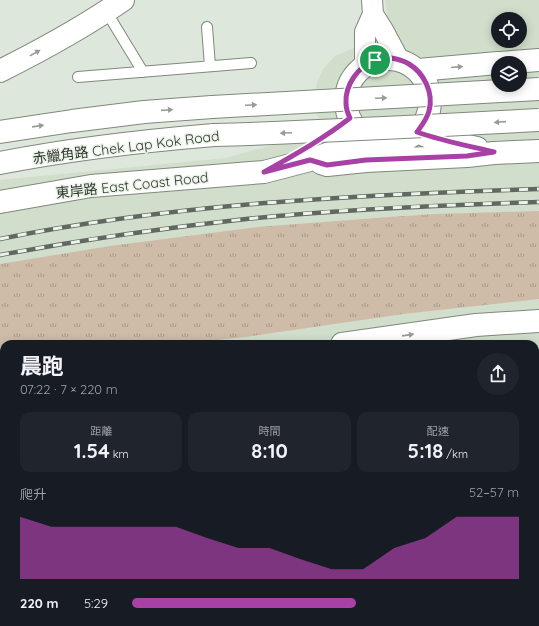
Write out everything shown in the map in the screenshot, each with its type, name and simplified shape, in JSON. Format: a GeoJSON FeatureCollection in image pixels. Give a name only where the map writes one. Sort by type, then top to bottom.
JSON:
{"type":"FeatureCollection","features":[{"type":"Feature","properties":{"kind":"main road"},"geometry":{"type":"LineString","coordinates":[[0,71],[68,34],[114,6]]}},
{"type":"Feature","properties":{"kind":"main road"},"geometry":{"type":"LineString","coordinates":[[374,141],[362,134],[356,128],[350,118],[346,103],[348,88],[354,76],[365,65],[375,60],[391,58],[409,64],[418,70],[491,64]]}},
{"type":"Feature","properties":{"kind":"main road"},"geometry":{"type":"LineString","coordinates":[[527,61],[539,60]]}},
{"type":"Feature","properties":{"kind":"main road","name":"東岸路 East Coast Road"},"geometry":{"type":"LineString","coordinates":[[0,202],[90,186],[264,172],[310,160],[347,147],[374,141],[387,143],[405,140],[417,132],[425,122],[430,109],[430,96],[426,82],[418,70]]}},
{"type":"Feature","properties":{"kind":"main road","name":"赤鱲角路 Chek Lap Kok Road"},"geometry":{"type":"LineString","coordinates":[[0,132],[144,112],[539,89]]}},
{"type":"Feature","properties":{"kind":"main road","name":"東岸路 East Coast Road"},"geometry":{"type":"LineString","coordinates":[[264,172],[309,146],[350,118]]}},
{"type":"Feature","properties":{"kind":"main road","name":"赤鱲角路 Chek Lap Kok Road"},"geometry":{"type":"LineString","coordinates":[[0,162],[151,141],[214,136],[413,128],[539,120]]}},
{"type":"Feature","properties":{"kind":"main road","name":"東岸路 East Coast Road"},"geometry":{"type":"LineString","coordinates":[[417,132],[431,138],[494,152]]}},
{"type":"Feature","properties":{"kind":"main road","name":"東岸路 East Coast Road"},"geometry":{"type":"LineString","coordinates":[[310,160],[327,165],[366,160],[467,156],[494,152],[539,152]]}},
{"type":"Feature","properties":{"kind":"main road"},"geometry":{"type":"LineString","coordinates":[[370,340],[476,325],[539,322]]}},
{"type":"Feature","properties":{"kind":"street"},"geometry":{"type":"LineString","coordinates":[[372,7],[399,60]]}},
{"type":"Feature","properties":{"kind":"street"},"geometry":{"type":"LineString","coordinates":[[365,65],[365,32],[372,7]]}},
{"type":"Feature","properties":{"kind":"lane"},"geometry":{"type":"LineString","coordinates":[[114,6],[143,72]]}},
{"type":"Feature","properties":{"kind":"lane"},"geometry":{"type":"LineString","coordinates":[[207,27],[210,66]]}},
{"type":"Feature","properties":{"kind":"lane"},"geometry":{"type":"LineString","coordinates":[[78,78],[251,63]]}},
{"type":"Feature","properties":{"kind":"shaded area"},"geometry":{"type":"Polygon","coordinates":[[[385,0],[539,0],[539,340],[0,340],[0,180],[226,158],[326,130],[317,115],[314,99],[317,82],[323,69],[335,56],[354,48],[371,47],[388,50],[390,35],[385,0]]]}},
{"type":"Feature","properties":{"kind":"green space"},"geometry":{"type":"Polygon","coordinates":[[[539,211],[539,299],[403,314],[218,340],[0,340],[0,264],[110,246],[258,227],[436,214],[539,211]]]}},
{"type":"Feature","properties":{"kind":"railway"},"geometry":{"type":"LineString","coordinates":[[0,239],[67,227],[201,209],[336,198],[539,189]]}},
{"type":"Feature","properties":{"kind":"railway"},"geometry":{"type":"LineString","coordinates":[[0,255],[122,235],[246,219],[392,208],[539,202]]}},
{"type":"Feature","properties":{"kind":"route"},"geometry":{"type":"LineString","coordinates":[[391,58],[409,64],[418,70],[426,82],[430,96],[430,109],[425,122],[417,132],[431,138],[494,152],[467,156],[366,160],[327,165],[310,160],[264,172],[309,146],[350,118],[346,103],[348,88],[354,76],[365,65],[375,60],[391,58]]}}]}
